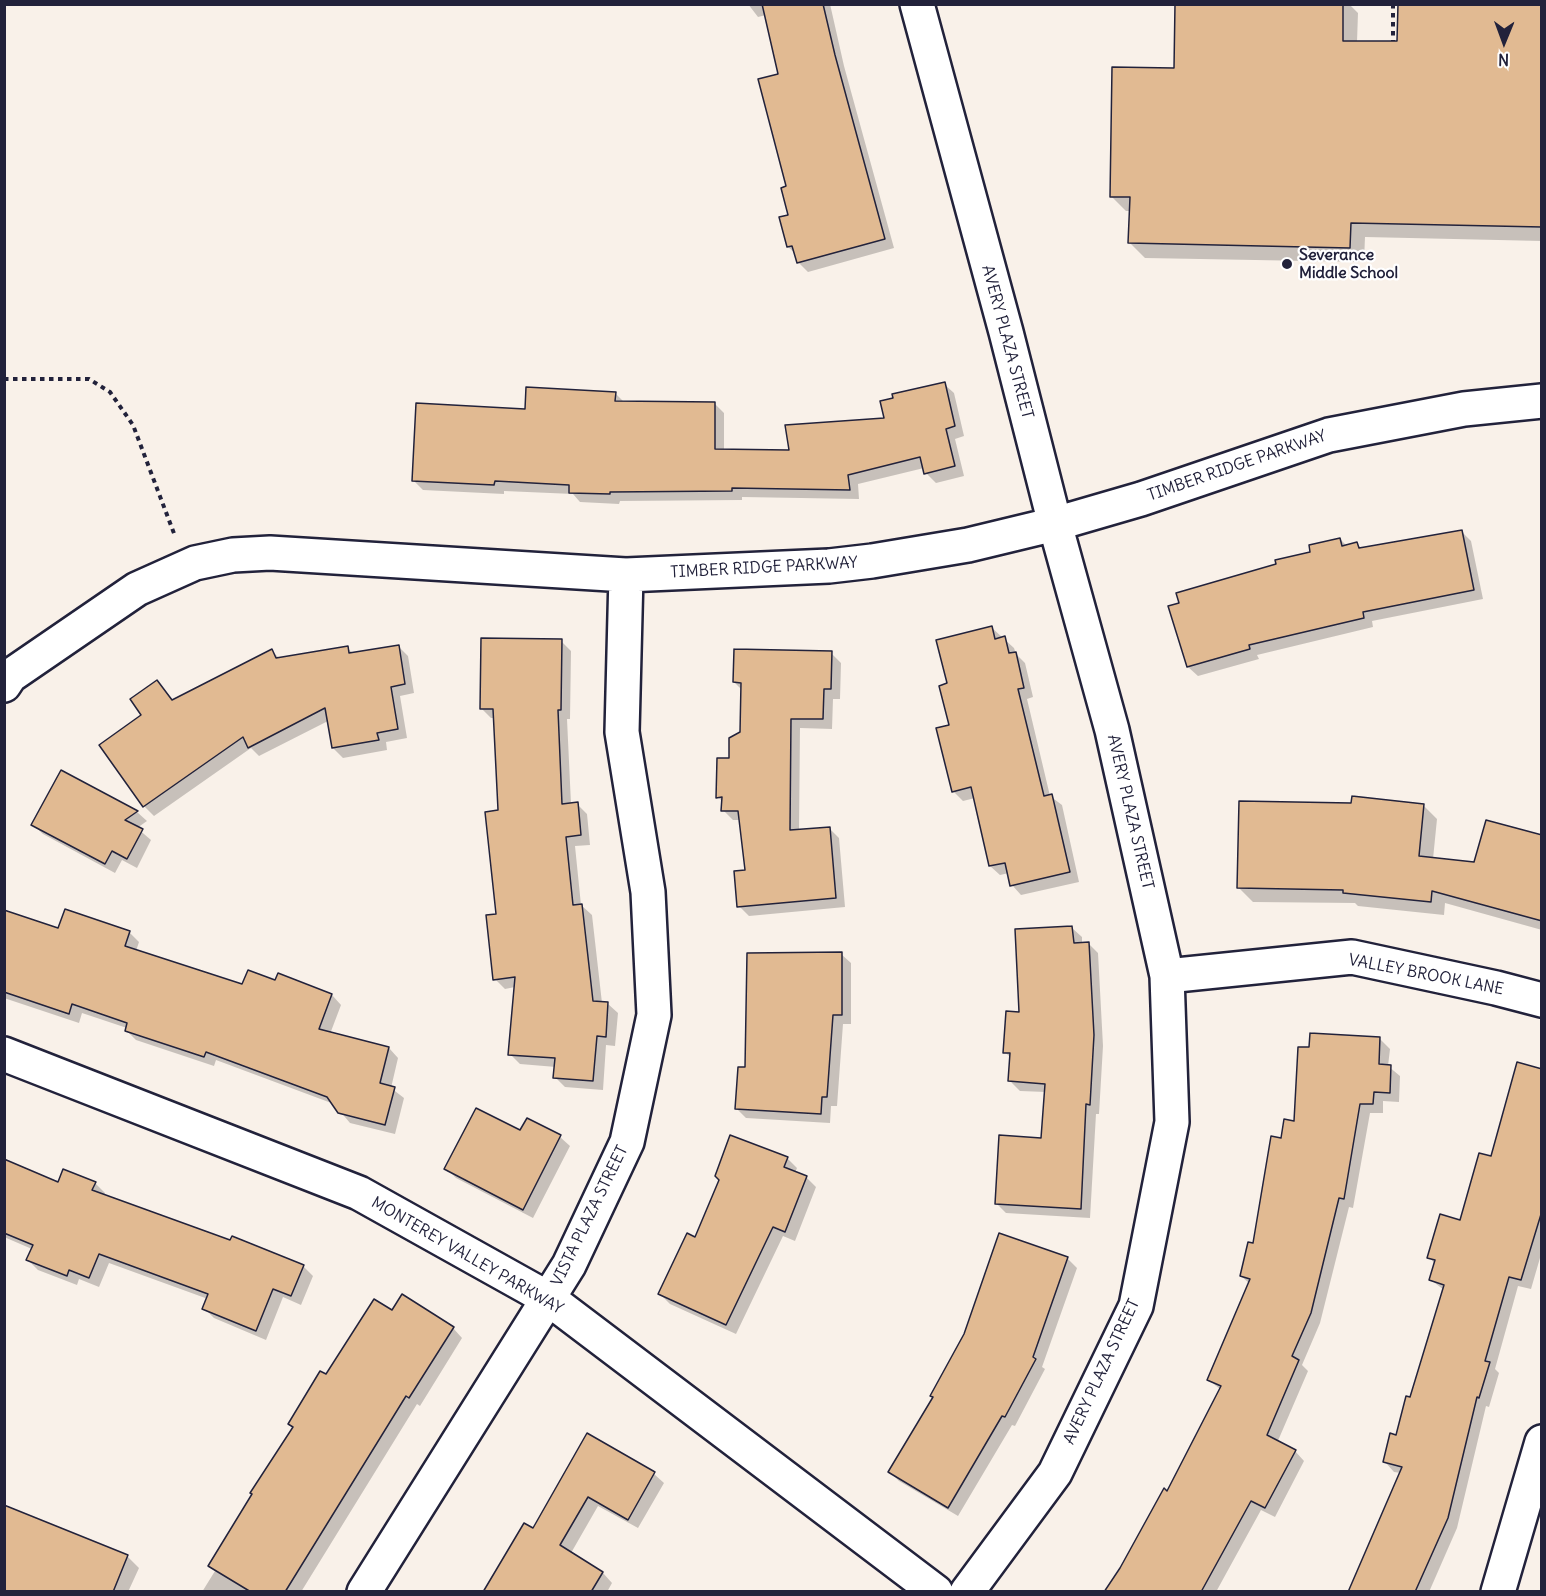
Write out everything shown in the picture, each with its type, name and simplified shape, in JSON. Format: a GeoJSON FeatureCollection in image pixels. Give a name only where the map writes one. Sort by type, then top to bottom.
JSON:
{"type":"FeatureCollection","features":[{"type":"Feature","properties":{"kind":"street","name":"AVERY PLAZA STREET"},"geometry":{"type":"LineString","coordinates":[[917,4],[1112,730],[1167,976],[1172,1122],[1136,1306],[1055,1473],[967,1592]]}},
{"type":"Feature","properties":{"kind":"street","name":"TIMBER RIDGE PARKWAY"},"geometry":{"type":"LineString","coordinates":[[4,685],[10,676],[137,589],[195,563],[233,555],[270,553],[626,575],[829,566],[872,561],[968,545],[1055,524],[1141,499],[1329,435],[1464,409],[1542,401]]}},
{"type":"Feature","properties":{"kind":"street","name":"VISTA PLAZA STREET"},"geometry":{"type":"LineString","coordinates":[[364,1592],[569,1265],[627,1142],[654,1015],[648,892],[622,732],[626,575]]}},
{"type":"Feature","properties":{"kind":"street","name":"VALLEY BROOK LANE"},"geometry":{"type":"LineString","coordinates":[[1167,976],[1352,957],[1542,1000]]}},
{"type":"Feature","properties":{"kind":"street","name":"MONTEREY VALLEY PARKWAY"},"geometry":{"type":"LineString","coordinates":[[4,1054],[359,1193],[549,1299],[936,1592]]}},
{"type":"Feature","properties":{"kind":"street"},"geometry":{"type":"LineString","coordinates":[[1498,1592],[1537,1477],[1542,1442]]}},
{"type":"Feature","properties":{"kind":"path"},"geometry":{"type":"LineString","coordinates":[[1393,4],[1393,41]]}},
{"type":"Feature","properties":{"kind":"path"},"geometry":{"type":"LineString","coordinates":[[4,379],[89,379],[110,392],[134,425],[173,533],[195,563]]}},
{"type":"Feature","properties":{"kind":"building"},"geometry":{"type":"Polygon","coordinates":[[[762,4],[823,4],[885,239],[797,263],[792,246],[787,247],[779,217],[788,215],[781,188],[786,186],[758,79],[778,74],[762,4]]]}},
{"type":"Feature","properties":{"kind":"building"},"geometry":{"type":"Polygon","coordinates":[[[1175,4],[1343,4],[1343,41],[1397,41],[1398,4],[1542,4],[1542,227],[1351,223],[1350,248],[1128,243],[1130,197],[1110,197],[1112,67],[1174,68],[1175,4]]]}},
{"type":"Feature","properties":{"kind":"building"},"geometry":{"type":"Polygon","coordinates":[[[945,382],[955,426],[946,429],[955,466],[924,474],[920,457],[848,475],[850,490],[732,488],[732,491],[610,492],[610,494],[569,493],[569,485],[495,481],[494,485],[412,481],[416,403],[525,409],[526,387],[616,392],[615,401],[715,402],[715,449],[789,450],[785,425],[884,418],[880,401],[893,398],[892,394],[945,382]]]}},
{"type":"Feature","properties":{"kind":"building"},"geometry":{"type":"Polygon","coordinates":[[[1462,530],[1474,590],[1363,612],[1364,618],[1249,645],[1250,649],[1187,667],[1168,606],[1179,603],[1176,593],[1276,564],[1275,560],[1310,552],[1309,545],[1340,538],[1342,546],[1357,542],[1359,548],[1462,530]]]}},
{"type":"Feature","properties":{"kind":"building"},"geometry":{"type":"Polygon","coordinates":[[[992,626],[995,639],[1005,636],[1009,653],[1016,652],[1024,688],[1018,689],[1044,796],[1052,794],[1070,872],[1010,886],[1005,863],[989,866],[971,787],[952,792],[936,728],[949,725],[939,686],[947,683],[936,640],[992,626]]]}},
{"type":"Feature","properties":{"kind":"building"},"geometry":{"type":"Polygon","coordinates":[[[481,638],[562,639],[561,710],[558,710],[562,804],[578,802],[581,835],[566,837],[573,905],[582,904],[593,1001],[608,1002],[606,1037],[597,1036],[593,1081],[553,1078],[555,1058],[508,1055],[515,977],[493,980],[486,915],[496,914],[485,812],[498,810],[493,709],[480,709],[481,638]]]}},
{"type":"Feature","properties":{"kind":"building"},"geometry":{"type":"Polygon","coordinates":[[[399,645],[405,684],[391,687],[398,729],[377,733],[379,740],[332,748],[325,708],[248,748],[243,737],[143,807],[99,745],[141,715],[130,699],[157,680],[172,700],[272,649],[276,658],[348,646],[349,653],[399,645]]]}},
{"type":"Feature","properties":{"kind":"building"},"geometry":{"type":"Polygon","coordinates":[[[734,649],[832,651],[831,689],[824,689],[823,719],[791,719],[790,830],[830,827],[836,898],[737,907],[734,871],[745,870],[738,811],[721,811],[722,797],[716,798],[717,758],[729,758],[729,738],[740,732],[741,683],[733,682],[734,649]]]}},
{"type":"Feature","properties":{"kind":"building"},"geometry":{"type":"Polygon","coordinates":[[[61,770],[138,811],[125,820],[143,829],[127,859],[112,851],[105,864],[31,825],[61,770]]]}},
{"type":"Feature","properties":{"kind":"building"},"geometry":{"type":"Polygon","coordinates":[[[1352,796],[1424,804],[1419,856],[1474,862],[1486,820],[1542,835],[1542,921],[1432,891],[1431,902],[1343,893],[1343,890],[1237,888],[1239,801],[1351,803],[1352,796]]]}},
{"type":"Feature","properties":{"kind":"building"},"geometry":{"type":"Polygon","coordinates":[[[65,909],[130,931],[125,946],[242,984],[248,970],[275,980],[278,973],[332,994],[319,1029],[389,1047],[380,1083],[395,1087],[385,1125],[338,1113],[327,1097],[206,1052],[204,1057],[125,1031],[127,1023],[72,1004],[69,1014],[4,992],[4,910],[58,928],[65,909]]]}},
{"type":"Feature","properties":{"kind":"building"},"geometry":{"type":"Polygon","coordinates":[[[1072,926],[1074,943],[1089,942],[1094,1035],[1090,1105],[1086,1104],[1081,1209],[995,1204],[999,1135],[1041,1138],[1045,1084],[1008,1081],[1010,1053],[1003,1053],[1006,1011],[1019,1012],[1015,929],[1072,926]]]}},
{"type":"Feature","properties":{"kind":"building"},"geometry":{"type":"Polygon","coordinates":[[[842,952],[842,1015],[833,1015],[827,1097],[822,1097],[821,1114],[735,1109],[738,1067],[745,1067],[747,953],[842,952]]]}},
{"type":"Feature","properties":{"kind":"building"},"geometry":{"type":"Polygon","coordinates":[[[1310,1033],[1380,1037],[1379,1064],[1391,1065],[1390,1093],[1374,1092],[1373,1104],[1360,1104],[1344,1199],[1339,1198],[1311,1313],[1292,1356],[1299,1360],[1267,1435],[1296,1450],[1265,1508],[1251,1501],[1201,1592],[1104,1592],[1120,1568],[1164,1488],[1167,1491],[1221,1386],[1207,1380],[1250,1279],[1240,1276],[1248,1242],[1253,1243],[1271,1136],[1281,1138],[1284,1119],[1294,1121],[1298,1047],[1309,1047],[1310,1033]]]}},
{"type":"Feature","properties":{"kind":"building"},"geometry":{"type":"Polygon","coordinates":[[[1517,1062],[1542,1069],[1542,1211],[1521,1280],[1509,1277],[1485,1361],[1490,1362],[1479,1398],[1477,1397],[1448,1518],[1415,1592],[1348,1592],[1402,1467],[1383,1462],[1390,1433],[1396,1435],[1406,1396],[1410,1397],[1444,1285],[1429,1280],[1435,1260],[1427,1258],[1440,1214],[1460,1220],[1479,1153],[1491,1156],[1517,1062]]]}},
{"type":"Feature","properties":{"kind":"building"},"geometry":{"type":"Polygon","coordinates":[[[476,1108],[520,1130],[527,1118],[561,1135],[523,1210],[444,1169],[476,1108]]]}},
{"type":"Feature","properties":{"kind":"building"},"geometry":{"type":"Polygon","coordinates":[[[730,1135],[788,1157],[784,1167],[807,1176],[785,1232],[773,1227],[726,1325],[658,1294],[687,1233],[695,1237],[719,1180],[715,1176],[730,1135]]]}},
{"type":"Feature","properties":{"kind":"building"},"geometry":{"type":"Polygon","coordinates":[[[4,1159],[58,1182],[63,1169],[96,1182],[92,1190],[230,1240],[232,1236],[304,1265],[291,1296],[273,1289],[256,1331],[202,1309],[208,1294],[99,1254],[89,1278],[69,1270],[67,1276],[26,1260],[33,1245],[4,1233],[4,1159]]]}},
{"type":"Feature","properties":{"kind":"building"},"geometry":{"type":"Polygon","coordinates":[[[999,1233],[1068,1257],[1033,1357],[1036,1359],[1005,1417],[1002,1416],[948,1508],[888,1472],[933,1397],[930,1396],[964,1334],[999,1233]]]}},
{"type":"Feature","properties":{"kind":"building"},"geometry":{"type":"Polygon","coordinates":[[[402,1294],[454,1327],[409,1398],[406,1396],[285,1592],[251,1592],[208,1566],[252,1494],[250,1493],[293,1427],[288,1424],[320,1371],[326,1374],[374,1299],[392,1310],[402,1294]]]}},
{"type":"Feature","properties":{"kind":"building"},"geometry":{"type":"Polygon","coordinates":[[[587,1433],[655,1472],[628,1520],[588,1497],[560,1545],[603,1572],[591,1592],[483,1592],[524,1523],[533,1528],[587,1433]]]}},
{"type":"Feature","properties":{"kind":"building"},"geometry":{"type":"Polygon","coordinates":[[[4,1505],[128,1555],[113,1592],[4,1592],[4,1505]]]}},
{"type":"Feature","properties":{"kind":"place","name":"Severance Middle School"},"geometry":{"type":"Point","coordinates":[1287,264]}}]}
